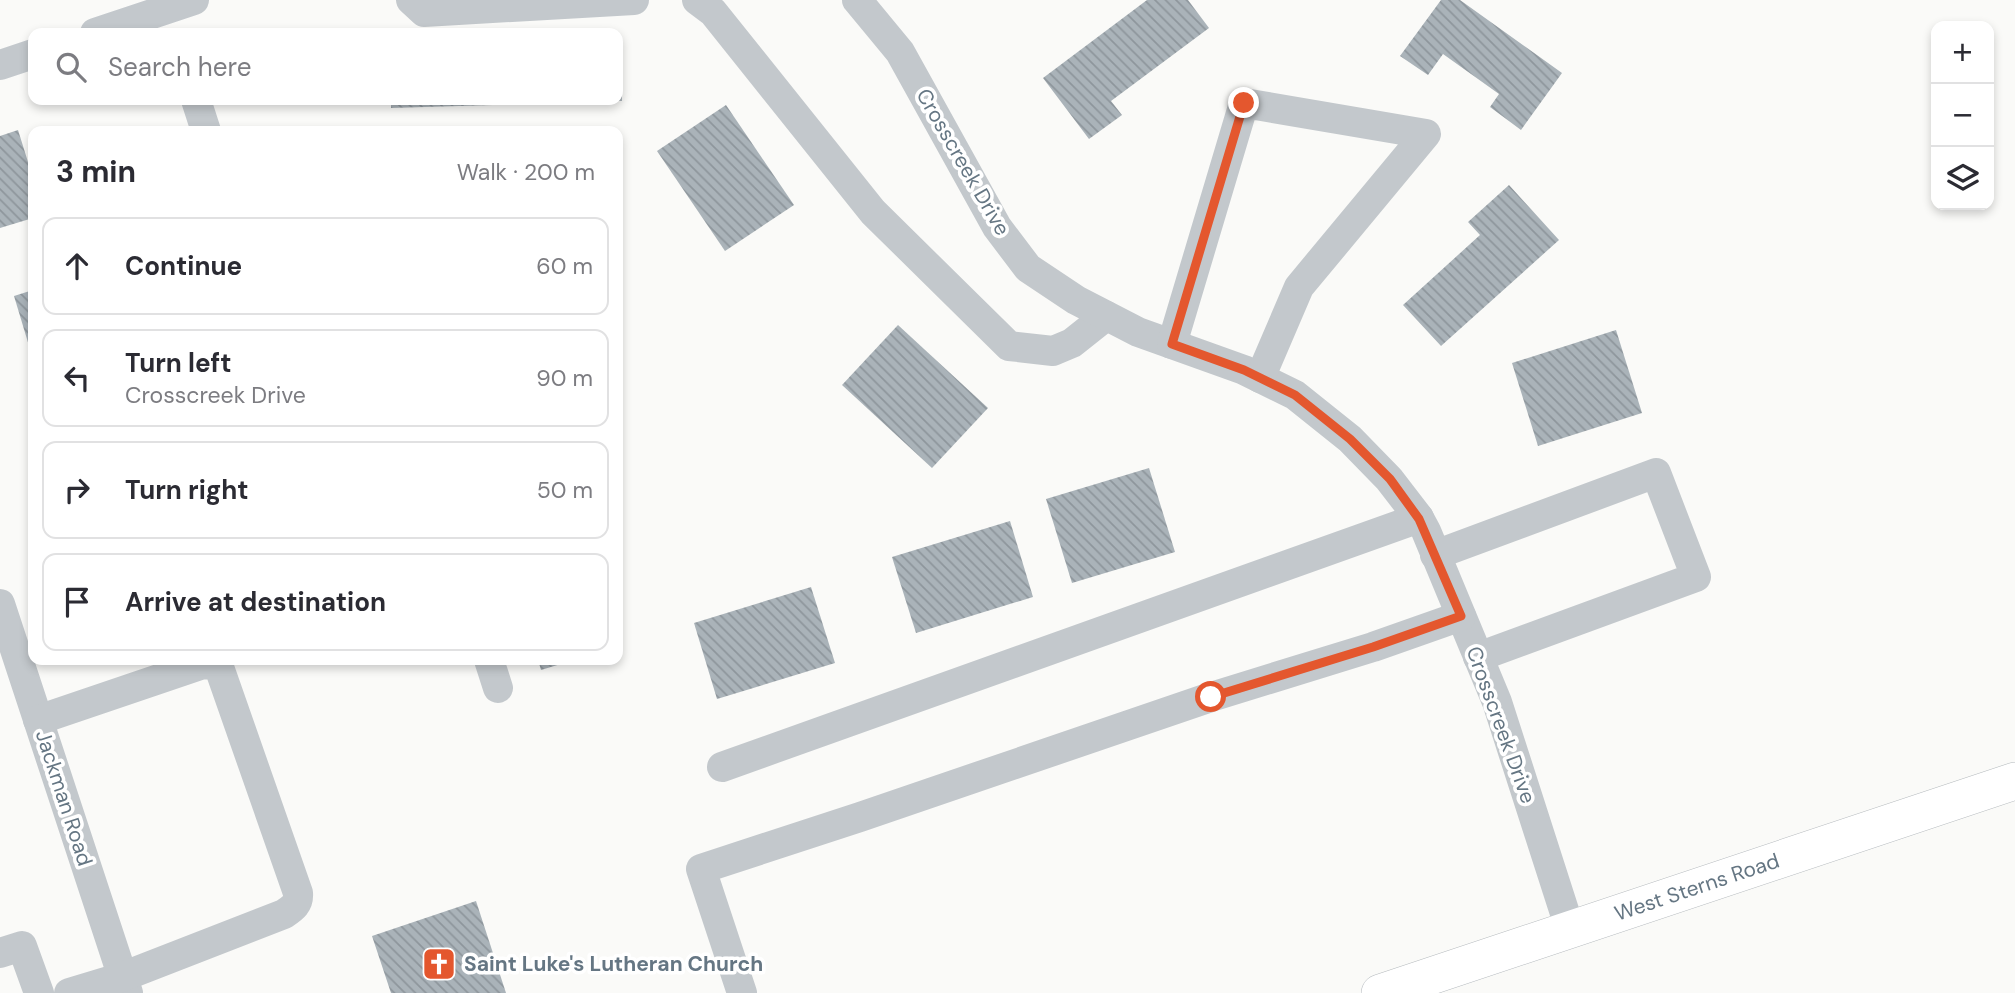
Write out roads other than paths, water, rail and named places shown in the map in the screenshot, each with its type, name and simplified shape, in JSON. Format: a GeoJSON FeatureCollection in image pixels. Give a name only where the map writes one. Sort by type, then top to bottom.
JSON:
{"type":"FeatureCollection","features":[{"type":"Feature","properties":{"kind":"main road","name":"West Sterns Road"},"geometry":{"type":"LineString","coordinates":[[1380,993],[1448,982],[1570,929],[2015,781]]}},
{"type":"Feature","properties":{"kind":"street"},"geometry":{"type":"LineString","coordinates":[[127,28],[166,22],[194,0]]}},
{"type":"Feature","properties":{"kind":"street"},"geometry":{"type":"LineString","coordinates":[[411,0],[424,12],[634,0]]}},
{"type":"Feature","properties":{"kind":"street"},"geometry":{"type":"LineString","coordinates":[[697,0],[713,12],[873,212],[1009,346],[1053,351],[1072,343],[1107,316]]}},
{"type":"Feature","properties":{"kind":"street","name":"Crosscreek Drive"},"geometry":{"type":"LineString","coordinates":[[857,0],[900,52],[988,213],[1028,268],[1076,300],[1138,332],[1244,370],[1295,395],[1350,439],[1390,479],[1419,519],[1497,702],[1570,929]]}},
{"type":"Feature","properties":{"kind":"street"},"geometry":{"type":"LineString","coordinates":[[0,65],[28,56]]}},
{"type":"Feature","properties":{"kind":"street"},"geometry":{"type":"LineString","coordinates":[[1172,344],[1244,103],[1426,134],[1299,287],[1260,378]]}},
{"type":"Feature","properties":{"kind":"street"},"geometry":{"type":"LineString","coordinates":[[198,105],[204,126]]}},
{"type":"Feature","properties":{"kind":"street"},"geometry":{"type":"LineString","coordinates":[[1435,555],[1656,472],[1696,577],[1478,657]]}},
{"type":"Feature","properties":{"kind":"street"},"geometry":{"type":"LineString","coordinates":[[722,767],[1419,519]]}},
{"type":"Feature","properties":{"kind":"street","name":"Jackman Road"},"geometry":{"type":"LineString","coordinates":[[0,604],[125,985]]}},
{"type":"Feature","properties":{"kind":"street"},"geometry":{"type":"LineString","coordinates":[[742,993],[701,869],[1211,697],[1373,647],[1461,616]]}},
{"type":"Feature","properties":{"kind":"street"},"geometry":{"type":"LineString","coordinates":[[38,720],[199,665]]}},
{"type":"Feature","properties":{"kind":"street"},"geometry":{"type":"LineString","coordinates":[[69,993],[125,985],[284,914],[294,907],[298,900],[298,893],[220,670],[215,665]]}},
{"type":"Feature","properties":{"kind":"street"},"geometry":{"type":"LineString","coordinates":[[491,665],[498,688]]}},
{"type":"Feature","properties":{"kind":"street"},"geometry":{"type":"LineString","coordinates":[[0,953],[22,946],[39,993]]}},
{"type":"Feature","properties":{"kind":"place","name":"Saint Luke's Lutheran Church"},"geometry":{"type":"Point","coordinates":[439,964]}}]}
